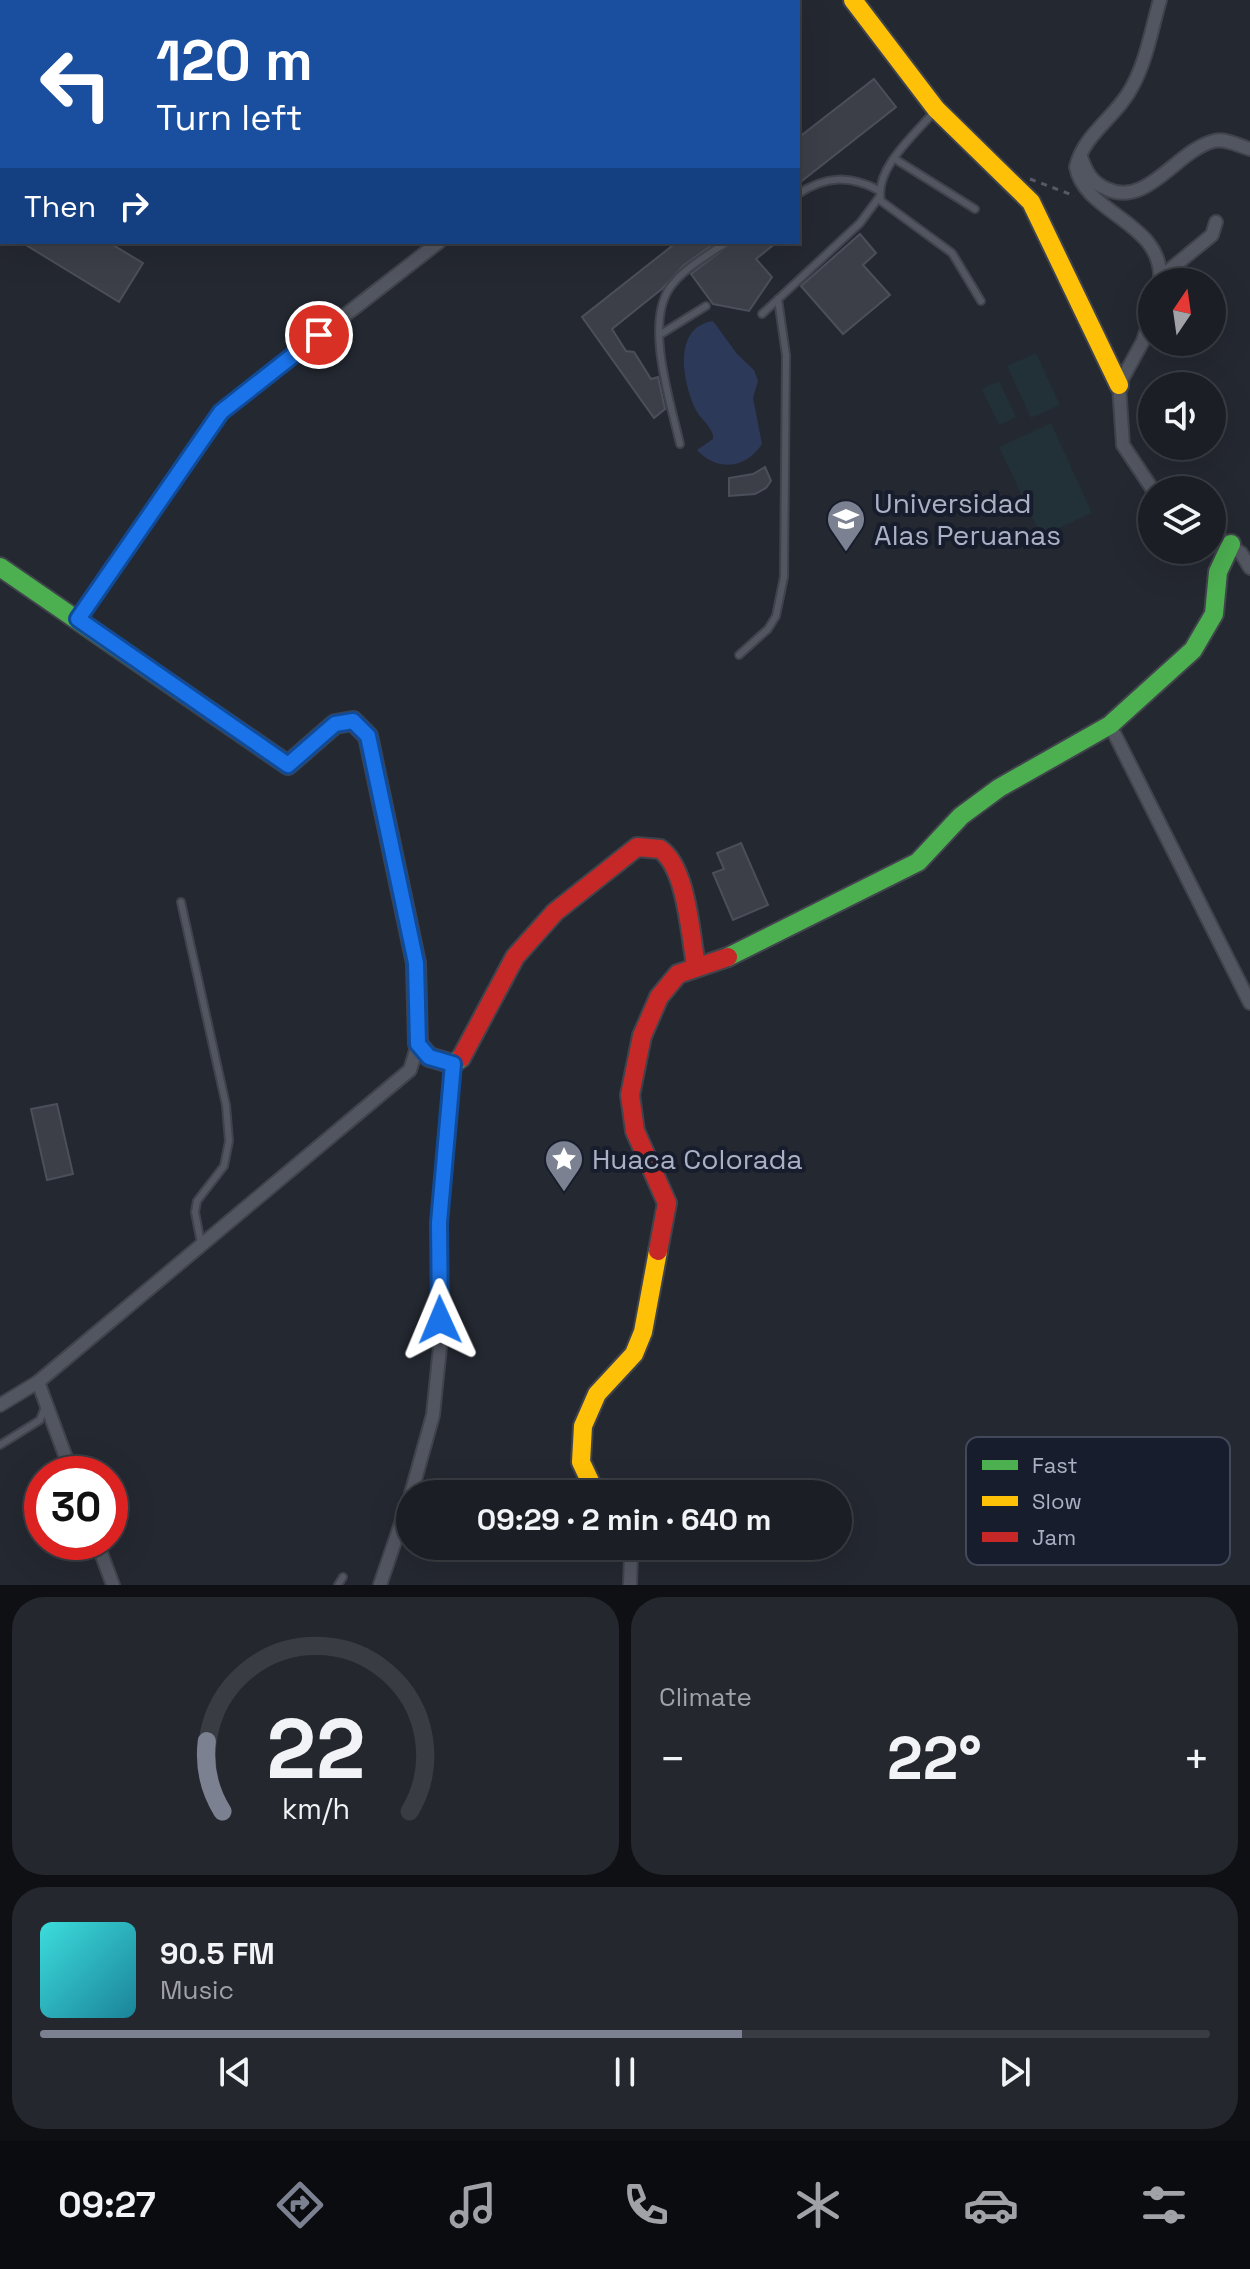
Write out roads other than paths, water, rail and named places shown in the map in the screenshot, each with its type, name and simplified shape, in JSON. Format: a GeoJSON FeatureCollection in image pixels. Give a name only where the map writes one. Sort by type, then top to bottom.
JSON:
{"type":"FeatureCollection","features":[{"type":"Feature","properties":{"kind":"street"},"geometry":{"type":"LineString","coordinates":[[853,0],[936,109],[1011,180],[1039,214],[1119,385],[1123,445],[1144,476]]}},
{"type":"Feature","properties":{"kind":"street"},"geometry":{"type":"LineString","coordinates":[[1159,268],[1150,244],[1080,181],[1076,167],[1080,154],[1135,83],[1160,0]]}},
{"type":"Feature","properties":{"kind":"street"},"geometry":{"type":"LineString","coordinates":[[1080,154],[1091,179],[1109,190],[1127,195],[1137,192],[1174,163],[1212,141],[1222,140],[1250,149]]}},
{"type":"Feature","properties":{"kind":"street"},"geometry":{"type":"LineString","coordinates":[[1174,268],[1212,235],[1216,222]]}},
{"type":"Feature","properties":{"kind":"street"},"geometry":{"type":"LineString","coordinates":[[78,619],[221,412],[436,244]]}},
{"type":"Feature","properties":{"kind":"street"},"geometry":{"type":"LineString","coordinates":[[1119,385],[1138,350]]}},
{"type":"Feature","properties":{"kind":"street"},"geometry":{"type":"LineString","coordinates":[[1226,541],[1250,568]]}},
{"type":"Feature","properties":{"kind":"street"},"geometry":{"type":"LineString","coordinates":[[589,1480],[581,1462],[583,1426],[597,1394],[634,1354],[643,1332],[667,1203],[635,1131],[630,1095],[642,1036],[659,997],[678,974],[696,965],[730,956],[918,862],[961,816],[999,788],[1110,725],[1193,650],[1214,614],[1218,572],[1231,544]]}},
{"type":"Feature","properties":{"kind":"street"},"geometry":{"type":"LineString","coordinates":[[0,567],[288,765],[335,724],[353,721],[368,736],[416,963],[418,1044],[410,1070],[38,1382],[0,1405]]}},
{"type":"Feature","properties":{"kind":"street"},"geometry":{"type":"LineString","coordinates":[[1110,725],[1250,1003]]}},
{"type":"Feature","properties":{"kind":"street"},"geometry":{"type":"LineString","coordinates":[[415,1480],[433,1415],[440,1347],[439,1223],[453,1064],[465,1055],[515,957],[555,912],[637,847],[652,845],[666,853],[679,884],[696,965]]}},
{"type":"Feature","properties":{"kind":"street"},"geometry":{"type":"LineString","coordinates":[[418,1044],[429,1057],[453,1064]]}},
{"type":"Feature","properties":{"kind":"street"},"geometry":{"type":"LineString","coordinates":[[38,1382],[65,1456]]}},
{"type":"Feature","properties":{"kind":"street"},"geometry":{"type":"LineString","coordinates":[[380,1585],[396,1538]]}},
{"type":"Feature","properties":{"kind":"street"},"geometry":{"type":"LineString","coordinates":[[104,1560],[113,1585]]}},
{"type":"Feature","properties":{"kind":"street"},"geometry":{"type":"LineString","coordinates":[[630,1585],[631,1560]]}},
{"type":"Feature","properties":{"kind":"lane"},"geometry":{"type":"LineString","coordinates":[[762,314],[860,223],[895,159],[936,109]]}},
{"type":"Feature","properties":{"kind":"lane"},"geometry":{"type":"LineString","coordinates":[[895,159],[975,209]]}},
{"type":"Feature","properties":{"kind":"lane"},"geometry":{"type":"LineString","coordinates":[[800,193],[814,183],[837,179],[860,180],[879,193],[888,208],[952,253],[981,301]]}},
{"type":"Feature","properties":{"kind":"lane"},"geometry":{"type":"LineString","coordinates":[[680,444],[661,361],[664,300],[669,289],[725,244]]}},
{"type":"Feature","properties":{"kind":"lane"},"geometry":{"type":"LineString","coordinates":[[739,655],[768,629],[776,616],[784,577],[786,355],[778,299]]}},
{"type":"Feature","properties":{"kind":"lane"},"geometry":{"type":"LineString","coordinates":[[661,334],[706,306]]}},
{"type":"Feature","properties":{"kind":"lane"},"geometry":{"type":"LineString","coordinates":[[181,902],[226,1105],[229,1141],[224,1166],[197,1201],[195,1212],[202,1245]]}},
{"type":"Feature","properties":{"kind":"lane"},"geometry":{"type":"LineString","coordinates":[[0,1445],[40,1420],[46,1404]]}},
{"type":"Feature","properties":{"kind":"lane"},"geometry":{"type":"LineString","coordinates":[[338,1585],[343,1577]]}},
{"type":"Feature","properties":{"kind":"water"},"geometry":{"type":"Polygon","coordinates":[[[713,321],[737,354],[754,370],[758,381],[753,398],[762,444],[748,459],[731,465],[713,462],[697,450],[713,439],[713,435],[695,408],[685,371],[686,344],[691,333],[700,325],[713,321]]]}},
{"type":"Feature","properties":{"kind":"place","name":"Universidad Alas Peruanas"},"geometry":{"type":"Point","coordinates":[846,553]}},
{"type":"Feature","properties":{"kind":"place","name":"Huaca Colorada"},"geometry":{"type":"Point","coordinates":[564,1193]}}]}
